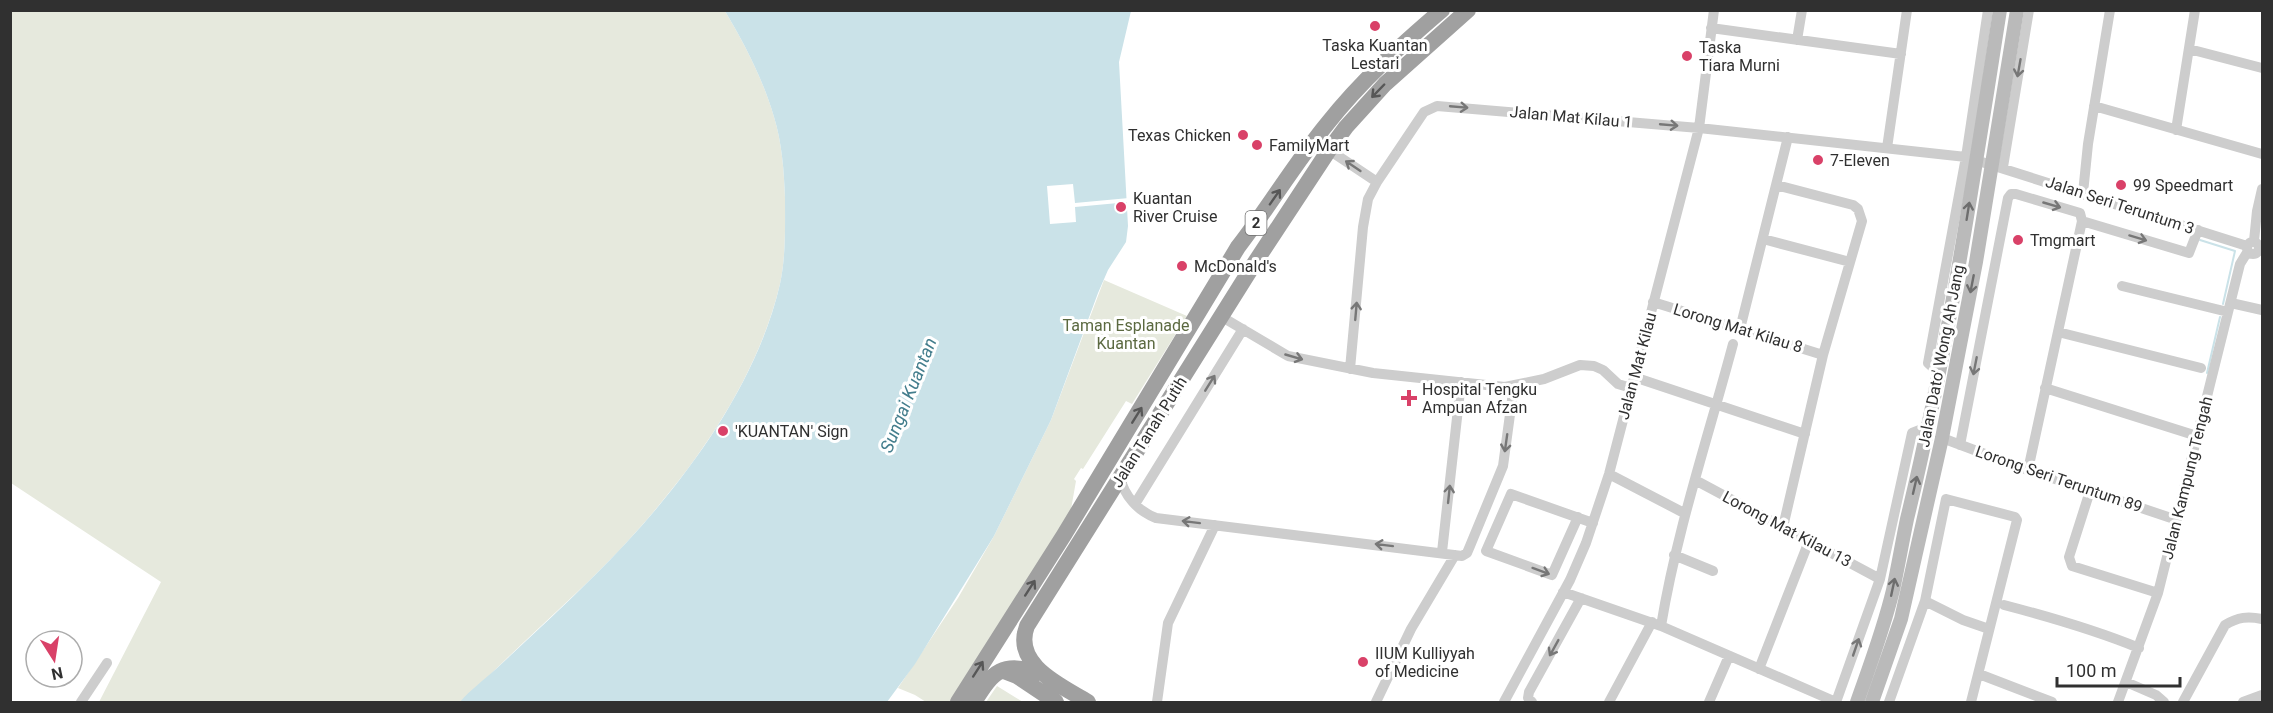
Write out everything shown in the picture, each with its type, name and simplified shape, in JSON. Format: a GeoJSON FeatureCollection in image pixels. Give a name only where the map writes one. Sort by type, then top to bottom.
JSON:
{"type":"FeatureCollection","features":[{"type":"Feature","properties":{"kind":"highway","name":"Jalan Tanah Putih"},"geometry":{"type":"LineString","coordinates":[[958,702],[1107,465],[1238,247],[1327,124],[1380,65],[1442,10]]}},
{"type":"Feature","properties":{"kind":"highway","name":"Jalan Tanah Putih"},"geometry":{"type":"LineString","coordinates":[[1041,673],[1026,652],[1024,634],[1033,616],[1254,264],[1346,127],[1385,84],[1468,10]]}},
{"type":"Feature","properties":{"kind":"highway"},"geometry":{"type":"LineString","coordinates":[[1213,291],[1219,300],[1226,297],[1254,264]]}},
{"type":"Feature","properties":{"kind":"highway"},"geometry":{"type":"LineString","coordinates":[[1085,500],[1110,494],[1107,465]]}},
{"type":"Feature","properties":{"kind":"highway"},"geometry":{"type":"LineString","coordinates":[[974,702],[989,678],[1000,671],[1019,668],[1041,673],[1088,702]]}},
{"type":"Feature","properties":{"kind":"highway"},"geometry":{"type":"LineString","coordinates":[[1000,671],[1017,676],[1056,702]]}},
{"type":"Feature","properties":{"kind":"main road","name":"Jalan Dato' Wong Ah Jang"},"geometry":{"type":"LineString","coordinates":[[1857,702],[1884,624],[1930,426],[1940,374],[1949,281],[2000,10]]}},
{"type":"Feature","properties":{"kind":"main road","name":"Jalan Dato' Wong Ah Jang"},"geometry":{"type":"LineString","coordinates":[[1872,702],[1901,619],[1942,438],[1997,166],[2017,10]]}},
{"type":"Feature","properties":{"kind":"street","name":"Jalan Mat Kilau"},"geometry":{"type":"LineString","coordinates":[[1504,702],[1563,592],[1593,524],[1609,474],[1699,128],[1714,10]]}},
{"type":"Feature","properties":{"kind":"street"},"geometry":{"type":"LineString","coordinates":[[1797,40],[1802,10]]}},
{"type":"Feature","properties":{"kind":"street"},"geometry":{"type":"LineString","coordinates":[[1887,148],[1907,10]]}},
{"type":"Feature","properties":{"kind":"street"},"geometry":{"type":"LineString","coordinates":[[1971,158],[1988,10]]}},
{"type":"Feature","properties":{"kind":"street"},"geometry":{"type":"LineString","coordinates":[[1997,166],[2029,10]]}},
{"type":"Feature","properties":{"kind":"street"},"geometry":{"type":"LineString","coordinates":[[2083,193],[2094,106],[2110,10]]}},
{"type":"Feature","properties":{"kind":"street"},"geometry":{"type":"LineString","coordinates":[[2176,130],[2195,10]]}},
{"type":"Feature","properties":{"kind":"street"},"geometry":{"type":"LineString","coordinates":[[1712,28],[1901,54]]}},
{"type":"Feature","properties":{"kind":"street"},"geometry":{"type":"LineString","coordinates":[[2189,49],[2262,68]]}},
{"type":"Feature","properties":{"kind":"street","name":"Jalan Mat Kilau 1"},"geometry":{"type":"LineString","coordinates":[[1350,369],[1368,199],[1424,112],[1437,106],[1788,137],[1971,158],[1997,166]]}},
{"type":"Feature","properties":{"kind":"street"},"geometry":{"type":"LineString","coordinates":[[2094,106],[2262,154]]}},
{"type":"Feature","properties":{"kind":"street"},"geometry":{"type":"LineString","coordinates":[[1740,329],[1788,137]]}},
{"type":"Feature","properties":{"kind":"street"},"geometry":{"type":"LineString","coordinates":[[1329,150],[1377,182]]}},
{"type":"Feature","properties":{"kind":"street","name":"Jalan Seri Teruntum 3"},"geometry":{"type":"LineString","coordinates":[[1997,166],[2254,249]]}},
{"type":"Feature","properties":{"kind":"street","name":"Lorong Mat Kilau 8"},"geometry":{"type":"LineString","coordinates":[[1776,185],[1853,205],[1858,208],[1862,216],[1823,355],[1783,527]]}},
{"type":"Feature","properties":{"kind":"street","name":"Jalan Kampung Tengah"},"geometry":{"type":"LineString","coordinates":[[2118,702],[2158,593],[2240,264],[2254,249],[2262,189]]}},
{"type":"Feature","properties":{"kind":"street"},"geometry":{"type":"LineString","coordinates":[[1960,445],[2008,198],[2011,194],[2080,213],[2082,221],[2028,470]]}},
{"type":"Feature","properties":{"kind":"street"},"geometry":{"type":"LineString","coordinates":[[2082,221],[2189,253],[2198,230]]}},
{"type":"Feature","properties":{"kind":"street"},"geometry":{"type":"LineString","coordinates":[[1763,239],[1850,262]]}},
{"type":"Feature","properties":{"kind":"street"},"geometry":{"type":"LineString","coordinates":[[1976,262],[1994,267]]}},
{"type":"Feature","properties":{"kind":"street"},"geometry":{"type":"LineString","coordinates":[[1135,504],[1240,328],[1235,309],[1243,282]]}},
{"type":"Feature","properties":{"kind":"street"},"geometry":{"type":"LineString","coordinates":[[2122,286],[2229,308],[2262,310]]}},
{"type":"Feature","properties":{"kind":"street","name":"Lorong Mat Kilau 8"},"geometry":{"type":"LineString","coordinates":[[1653,302],[1823,355]]}},
{"type":"Feature","properties":{"kind":"street"},"geometry":{"type":"LineString","coordinates":[[1222,317],[1288,356],[1350,369],[1498,386],[1544,379],[1580,366],[1594,366],[1603,370],[1618,384],[1632,382],[1717,405],[1805,434]]}},
{"type":"Feature","properties":{"kind":"street"},"geometry":{"type":"LineString","coordinates":[[2058,332],[2201,368]]}},
{"type":"Feature","properties":{"kind":"street"},"geometry":{"type":"LineString","coordinates":[[1609,702],[1657,624],[1684,513],[1733,344]]}},
{"type":"Feature","properties":{"kind":"street"},"geometry":{"type":"LineString","coordinates":[[1442,552],[1461,382]]}},
{"type":"Feature","properties":{"kind":"street"},"geometry":{"type":"LineString","coordinates":[[1120,477],[1122,490],[1135,504],[1156,518],[1462,556],[1467,553],[1503,466],[1514,385]]}},
{"type":"Feature","properties":{"kind":"street"},"geometry":{"type":"LineString","coordinates":[[2045,388],[2197,436]]}},
{"type":"Feature","properties":{"kind":"street"},"geometry":{"type":"LineString","coordinates":[[1563,592],[1657,624],[1836,702],[1880,579],[1912,433],[1930,426]]}},
{"type":"Feature","properties":{"kind":"street","name":"Lorong Seri Teruntum 89"},"geometry":{"type":"LineString","coordinates":[[1942,438],[2176,520]]}},
{"type":"Feature","properties":{"kind":"street"},"geometry":{"type":"LineString","coordinates":[[1609,474],[1684,513]]}},
{"type":"Feature","properties":{"kind":"street","name":"Lorong Mat Kilau 13"},"geometry":{"type":"LineString","coordinates":[[1695,480],[1880,579]]}},
{"type":"Feature","properties":{"kind":"street"},"geometry":{"type":"LineString","coordinates":[[2090,491],[2069,557],[2072,566],[2158,593]]}},
{"type":"Feature","properties":{"kind":"street"},"geometry":{"type":"LineString","coordinates":[[1110,494],[1124,503],[1135,504]]}},
{"type":"Feature","properties":{"kind":"street"},"geometry":{"type":"LineString","coordinates":[[1578,517],[1552,575],[1485,551],[1511,494],[1578,517],[1593,524]]}},
{"type":"Feature","properties":{"kind":"street"},"geometry":{"type":"LineString","coordinates":[[1889,702],[1925,601],[1946,499],[2016,519],[1971,702]]}},
{"type":"Feature","properties":{"kind":"street"},"geometry":{"type":"LineString","coordinates":[[1156,702],[1168,623],[1215,525]]}},
{"type":"Feature","properties":{"kind":"street"},"geometry":{"type":"LineString","coordinates":[[1759,669],[1809,541]]}},
{"type":"Feature","properties":{"kind":"street"},"geometry":{"type":"LineString","coordinates":[[1919,544],[1935,552]]}},
{"type":"Feature","properties":{"kind":"street"},"geometry":{"type":"LineString","coordinates":[[1377,702],[1411,629],[1455,555]]}},
{"type":"Feature","properties":{"kind":"street"},"geometry":{"type":"LineString","coordinates":[[1674,555],[1713,571]]}},
{"type":"Feature","properties":{"kind":"street"},"geometry":{"type":"LineString","coordinates":[[1530,700],[1529,692],[1581,598]]}},
{"type":"Feature","properties":{"kind":"street"},"geometry":{"type":"LineString","coordinates":[[1925,601],[1963,620],[1989,629]]}},
{"type":"Feature","properties":{"kind":"street"},"geometry":{"type":"LineString","coordinates":[[2004,605],[2080,627],[2139,648]]}},
{"type":"Feature","properties":{"kind":"street"},"geometry":{"type":"LineString","coordinates":[[2183,702],[2225,625],[2236,619],[2250,616],[2262,619]]}},
{"type":"Feature","properties":{"kind":"street"},"geometry":{"type":"LineString","coordinates":[[1709,702],[1729,656]]}},
{"type":"Feature","properties":{"kind":"street"},"geometry":{"type":"LineString","coordinates":[[81,702],[107,663]]}},
{"type":"Feature","properties":{"kind":"street"},"geometry":{"type":"LineString","coordinates":[[1979,674],[2052,702]]}},
{"type":"Feature","properties":{"kind":"street"},"geometry":{"type":"LineString","coordinates":[[2126,682],[2156,695],[2164,702]]}},
{"type":"Feature","properties":{"kind":"street"},"geometry":{"type":"LineString","coordinates":[[2243,702],[2262,696]]}},
{"type":"Feature","properties":{"kind":"green space"},"geometry":{"type":"Polygon","coordinates":[[[10,11],[725,11],[765,89],[781,147],[785,198],[784,252],[780,284],[770,319],[741,385],[703,448],[681,478],[615,555],[464,702],[99,702],[161,582],[11,483],[10,11]]]}},
{"type":"Feature","properties":{"kind":"green space","name":"Taman Esplanade Kuantan"},"geometry":{"type":"Polygon","coordinates":[[[1104,280],[1187,316],[1132,404],[1126,401],[1083,469],[1081,468],[1074,479],[1076,481],[1070,515],[951,702],[926,702],[898,688],[958,598],[994,536],[1051,420],[1104,280]]]}},
{"type":"Feature","properties":{"kind":"green space"},"geometry":{"type":"Polygon","coordinates":[[[997,686],[1023,702],[986,702],[997,686]]]}},
{"type":"Feature","properties":{"kind":"water","name":"Sungai Kuantan"},"geometry":{"type":"Polygon","coordinates":[[[725,11],[1131,11],[1119,62],[1128,226],[1126,242],[1108,270],[1051,420],[994,536],[915,664],[887,702],[460,702],[583,587],[624,545],[681,478],[731,404],[752,365],[768,325],[780,284],[784,252],[785,198],[781,147],[765,89],[725,11]]]}},
{"type":"Feature","properties":{"kind":"pier"},"geometry":{"type":"Polygon","coordinates":[[[1073,184],[1075,203],[1129,198],[1129,202],[1075,207],[1076,222],[1050,224],[1047,186],[1073,184]]]}},
{"type":"Feature","properties":{"kind":"waterway"},"geometry":{"type":"LineString","coordinates":[[2200,240],[2235,251],[2223,304]]}},
{"type":"Feature","properties":{"kind":"waterway"},"geometry":{"type":"LineString","coordinates":[[2207,373],[2220,317]]}},
{"type":"Feature","properties":{"kind":"place","name":"Taska Kuantan Lestari"},"geometry":{"type":"Point","coordinates":[1375,26]}},
{"type":"Feature","properties":{"kind":"place","name":"Taska Tiara Murni"},"geometry":{"type":"Point","coordinates":[1687,56]}},
{"type":"Feature","properties":{"kind":"place","name":"Texas Chicken"},"geometry":{"type":"Point","coordinates":[1243,135]}},
{"type":"Feature","properties":{"kind":"place","name":"FamilyMart"},"geometry":{"type":"Point","coordinates":[1257,145]}},
{"type":"Feature","properties":{"kind":"place","name":"7-Eleven"},"geometry":{"type":"Point","coordinates":[1818,160]}},
{"type":"Feature","properties":{"kind":"place","name":"99 Speedmart"},"geometry":{"type":"Point","coordinates":[2121,185]}},
{"type":"Feature","properties":{"kind":"place","name":"Kuantan River Cruise"},"geometry":{"type":"Point","coordinates":[1121,207]}},
{"type":"Feature","properties":{"kind":"place","name":"Tmgmart"},"geometry":{"type":"Point","coordinates":[2018,240]}},
{"type":"Feature","properties":{"kind":"place","name":"McDonald's"},"geometry":{"type":"Point","coordinates":[1182,266]}},
{"type":"Feature","properties":{"kind":"place","name":"Hospital Tengku Ampuan Afzan"},"geometry":{"type":"Point","coordinates":[1409,398]}},
{"type":"Feature","properties":{"kind":"place","name":"'KUANTAN' Sign"},"geometry":{"type":"Point","coordinates":[723,431]}},
{"type":"Feature","properties":{"kind":"place","name":"IIUM Kulliyyah of Medicine"},"geometry":{"type":"Point","coordinates":[1363,662]}}]}
